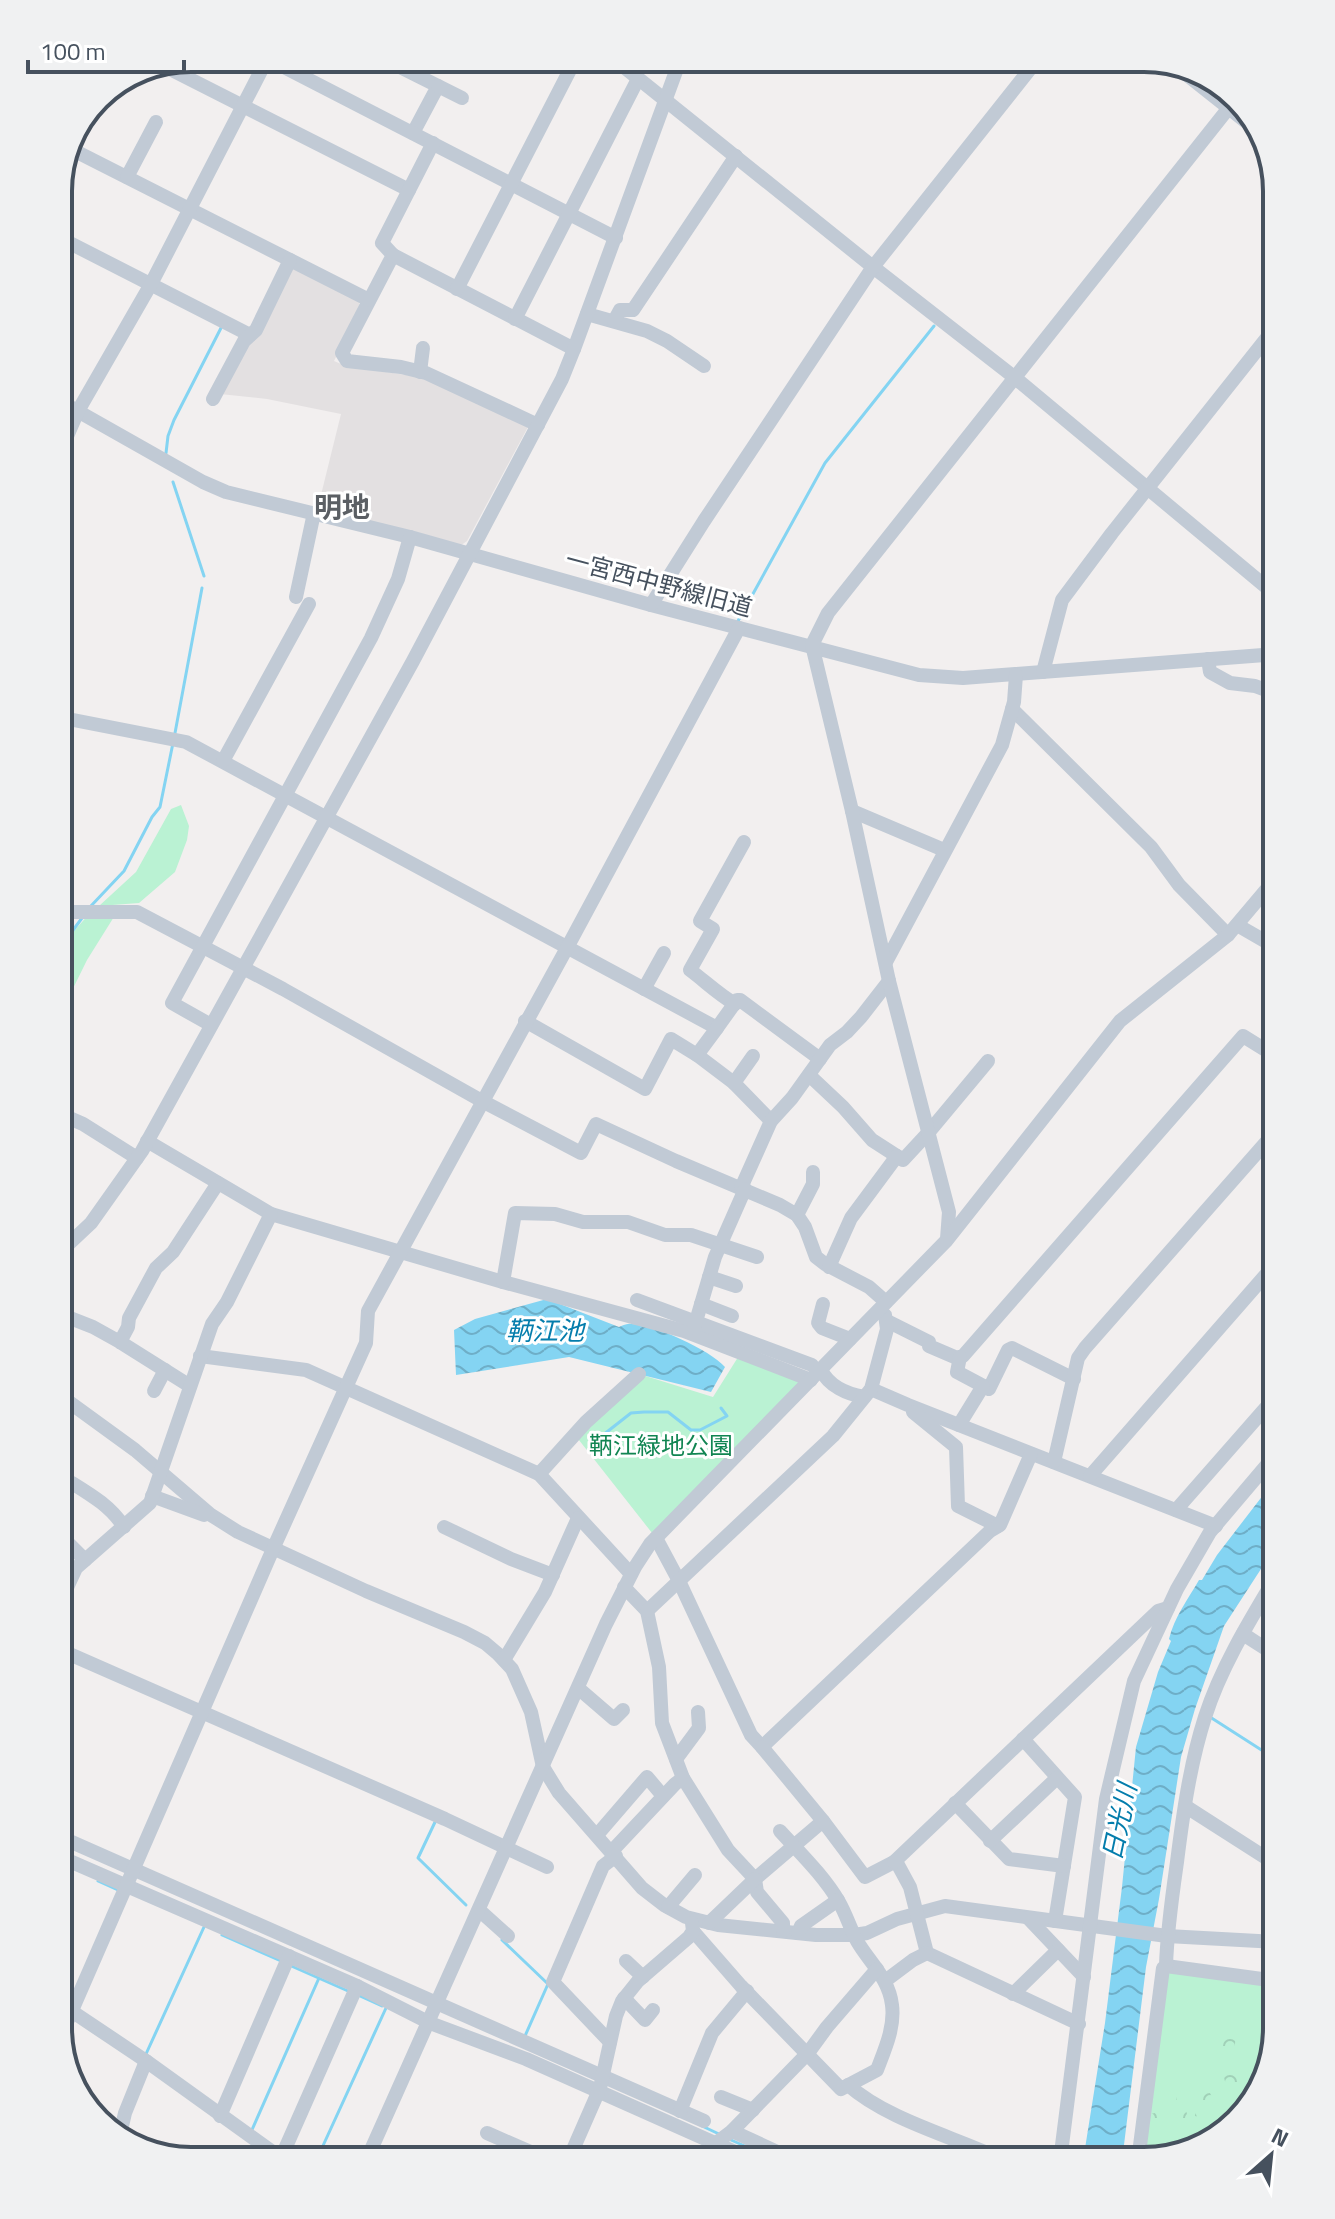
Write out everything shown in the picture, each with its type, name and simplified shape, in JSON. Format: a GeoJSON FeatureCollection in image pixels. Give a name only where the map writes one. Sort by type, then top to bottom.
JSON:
{"type":"FeatureCollection","features":[{"type":"Feature","properties":{"kind":"street"},"geometry":{"type":"LineString","coordinates":[[72,425],[151,284],[261,72]]}},
{"type":"Feature","properties":{"kind":"street"},"geometry":{"type":"LineString","coordinates":[[294,72],[616,238]]}},
{"type":"Feature","properties":{"kind":"street"},"geometry":{"type":"LineString","coordinates":[[410,72],[462,98]]}},
{"type":"Feature","properties":{"kind":"street"},"geometry":{"type":"LineString","coordinates":[[457,289],[569,72]]}},
{"type":"Feature","properties":{"kind":"street"},"geometry":{"type":"LineString","coordinates":[[630,72],[1014,377],[1263,584]]}},
{"type":"Feature","properties":{"kind":"street"},"geometry":{"type":"LineString","coordinates":[[72,1241],[91,1223],[147,1141],[413,661],[562,379],[676,72]]}},
{"type":"Feature","properties":{"kind":"street"},"geometry":{"type":"LineString","coordinates":[[651,605],[873,267],[1028,72]]}},
{"type":"Feature","properties":{"kind":"street"},"geometry":{"type":"LineString","coordinates":[[178,73],[409,190]]}},
{"type":"Feature","properties":{"kind":"street"},"geometry":{"type":"LineString","coordinates":[[515,319],[638,79]]}},
{"type":"Feature","properties":{"kind":"street"},"geometry":{"type":"LineString","coordinates":[[413,133],[438,86]]}},
{"type":"Feature","properties":{"kind":"street"},"geometry":{"type":"LineString","coordinates":[[947,1240],[949,1212],[889,981],[812,645],[828,613],[1228,108]]}},
{"type":"Feature","properties":{"kind":"street"},"geometry":{"type":"LineString","coordinates":[[127,177],[156,122]]}},
{"type":"Feature","properties":{"kind":"street"},"geometry":{"type":"LineString","coordinates":[[433,143],[382,243],[393,255],[574,349]]}},
{"type":"Feature","properties":{"kind":"street"},"geometry":{"type":"LineString","coordinates":[[79,153],[369,300]]}},
{"type":"Feature","properties":{"kind":"street"},"geometry":{"type":"LineString","coordinates":[[614,321],[620,310],[633,310],[736,156]]}},
{"type":"Feature","properties":{"kind":"street"},"geometry":{"type":"LineString","coordinates":[[72,244],[250,335]]}},
{"type":"Feature","properties":{"kind":"street"},"geometry":{"type":"LineString","coordinates":[[393,255],[342,353],[347,361],[420,372],[538,425]]}},
{"type":"Feature","properties":{"kind":"street"},"geometry":{"type":"LineString","coordinates":[[213,399],[244,341],[256,330],[290,260]]}},
{"type":"Feature","properties":{"kind":"street"},"geometry":{"type":"LineString","coordinates":[[587,314],[647,331],[704,366]]}},
{"type":"Feature","properties":{"kind":"street"},"geometry":{"type":"LineString","coordinates":[[1043,672],[1062,600],[1263,343]]}},
{"type":"Feature","properties":{"kind":"street"},"geometry":{"type":"LineString","coordinates":[[420,372],[423,348]]}},
{"type":"Feature","properties":{"kind":"street","name":"一宮西中野線旧道"},"geometry":{"type":"LineString","coordinates":[[72,408],[226,492],[410,537],[651,605],[919,675],[963,678],[1016,675],[1263,655]]}},
{"type":"Feature","properties":{"kind":"street"},"geometry":{"type":"LineString","coordinates":[[223,761],[302,600],[314,513]]}},
{"type":"Feature","properties":{"kind":"street"},"geometry":{"type":"LineString","coordinates":[[211,1025],[172,1003],[371,638],[398,579],[410,537]]}},
{"type":"Feature","properties":{"kind":"street"},"geometry":{"type":"LineString","coordinates":[[72,2009],[366,1343],[368,1311],[739,628]]}},
{"type":"Feature","properties":{"kind":"street"},"geometry":{"type":"LineString","coordinates":[[1208,659],[1210,672],[1230,683],[1263,689]]}},
{"type":"Feature","properties":{"kind":"street"},"geometry":{"type":"LineString","coordinates":[[886,962],[1002,745],[1012,709],[1016,675]]}},
{"type":"Feature","properties":{"kind":"street"},"geometry":{"type":"LineString","coordinates":[[1012,709],[1151,847],[1179,885],[1232,930],[1263,942]]}},
{"type":"Feature","properties":{"kind":"street"},"geometry":{"type":"LineString","coordinates":[[72,720],[186,742],[717,1028]]}},
{"type":"Feature","properties":{"kind":"street"},"geometry":{"type":"LineString","coordinates":[[852,811],[944,850]]}},
{"type":"Feature","properties":{"kind":"street"},"geometry":{"type":"LineString","coordinates":[[735,1004],[690,970],[713,929],[700,921],[744,842]]}},
{"type":"Feature","properties":{"kind":"street"},"geometry":{"type":"LineString","coordinates":[[372,2147],[578,1688],[628,1581],[656,1538],[815,1371],[885,1310],[947,1240],[1120,1021],[1232,930],[1263,893]]}},
{"type":"Feature","properties":{"kind":"street"},"geometry":{"type":"LineString","coordinates":[[72,912],[137,912],[581,1153],[596,1124],[780,1205],[797,1215],[816,1257],[869,1287],[885,1310],[929,1342],[929,1346],[960,1357]]}},
{"type":"Feature","properties":{"kind":"street"},"geometry":{"type":"LineString","coordinates":[[644,989],[664,953]]}},
{"type":"Feature","properties":{"kind":"street"},"geometry":{"type":"LineString","coordinates":[[694,1329],[721,1244],[771,1121],[830,1045],[861,1017],[889,981]]}},
{"type":"Feature","properties":{"kind":"street"},"geometry":{"type":"LineString","coordinates":[[697,1055],[740,1000],[820,1059]]}},
{"type":"Feature","properties":{"kind":"street"},"geometry":{"type":"LineString","coordinates":[[525,1021],[645,1089],[671,1039],[734,1083],[771,1121]]}},
{"type":"Feature","properties":{"kind":"street"},"geometry":{"type":"LineString","coordinates":[[1074,1379],[1012,1348],[1008,1350],[989,1389],[957,1372],[960,1357],[1243,1036],[1263,1048]]}},
{"type":"Feature","properties":{"kind":"street"},"geometry":{"type":"LineString","coordinates":[[734,1083],[753,1056]]}},
{"type":"Feature","properties":{"kind":"street"},"geometry":{"type":"LineString","coordinates":[[809,1075],[864,1132],[903,1160],[988,1061]]}},
{"type":"Feature","properties":{"kind":"street"},"geometry":{"type":"LineString","coordinates":[[72,1119],[137,1158]]}},
{"type":"Feature","properties":{"kind":"street"},"geometry":{"type":"LineString","coordinates":[[147,1141],[271,1214],[503,1282],[694,1329],[815,1371],[840,1389],[868,1393],[908,1405],[1216,1526]]}},
{"type":"Feature","properties":{"kind":"street"},"geometry":{"type":"LineString","coordinates":[[1054,1462],[1078,1358],[1263,1146]]}},
{"type":"Feature","properties":{"kind":"street"},"geometry":{"type":"LineString","coordinates":[[829,1267],[851,1218],[897,1156]]}},
{"type":"Feature","properties":{"kind":"street"},"geometry":{"type":"LineString","coordinates":[[797,1215],[813,1184],[813,1172]]}},
{"type":"Feature","properties":{"kind":"street"},"geometry":{"type":"LineString","coordinates":[[120,1342],[129,1318],[156,1268],[173,1252],[218,1183]]}},
{"type":"Feature","properties":{"kind":"street"},"geometry":{"type":"LineString","coordinates":[[503,1282],[515,1213],[555,1214],[583,1222],[628,1222],[665,1235],[691,1235],[757,1257]]}},
{"type":"Feature","properties":{"kind":"street"},"geometry":{"type":"LineString","coordinates":[[72,1577],[76,1568],[150,1503],[212,1324],[227,1302],[271,1214]]}},
{"type":"Feature","properties":{"kind":"street"},"geometry":{"type":"LineString","coordinates":[[709,1277],[736,1286]]}},
{"type":"Feature","properties":{"kind":"street"},"geometry":{"type":"LineString","coordinates":[[1090,1476],[1263,1278]]}},
{"type":"Feature","properties":{"kind":"street"},"geometry":{"type":"LineString","coordinates":[[637,1300],[694,1329]]}},
{"type":"Feature","properties":{"kind":"street"},"geometry":{"type":"LineString","coordinates":[[701,1304],[732,1316]]}},
{"type":"Feature","properties":{"kind":"street"},"geometry":{"type":"LineString","coordinates":[[823,1304],[818,1323],[822,1328],[850,1339]]}},
{"type":"Feature","properties":{"kind":"street"},"geometry":{"type":"LineString","coordinates":[[647,1611],[833,1436],[868,1393],[887,1329],[885,1310]]}},
{"type":"Feature","properties":{"kind":"street"},"geometry":{"type":"LineString","coordinates":[[72,1319],[120,1342],[190,1386]]}},
{"type":"Feature","properties":{"kind":"street"},"geometry":{"type":"LineString","coordinates":[[200,1356],[306,1370],[539,1474],[628,1581],[647,1611],[659,1667],[662,1723],[683,1778],[728,1850],[755,1879],[757,1892],[791,1932]]}},
{"type":"Feature","properties":{"kind":"street"},"geometry":{"type":"LineString","coordinates":[[154,1391],[165,1370]]}},
{"type":"Feature","properties":{"kind":"street"},"geometry":{"type":"LineString","coordinates":[[539,1474],[586,1422],[639,1374]]}},
{"type":"Feature","properties":{"kind":"street"},"geometry":{"type":"LineString","coordinates":[[983,1386],[962,1426],[956,1447],[958,1506],[998,1526]]}},
{"type":"Feature","properties":{"kind":"street"},"geometry":{"type":"LineString","coordinates":[[72,1404],[238,1532],[485,1643],[512,1669],[531,1712],[543,1767],[559,1793],[642,1888],[692,1925],[747,1991],[841,2089],[877,2070],[892,2023],[892,2005],[881,1975],[854,1935],[838,1900],[780,1831]]}},
{"type":"Feature","properties":{"kind":"street"},"geometry":{"type":"LineString","coordinates":[[908,1405],[913,1413],[956,1447]]}},
{"type":"Feature","properties":{"kind":"street"},"geometry":{"type":"LineString","coordinates":[[1176,1510],[1263,1411]]}},
{"type":"Feature","properties":{"kind":"street"},"geometry":{"type":"LineString","coordinates":[[762,1747],[998,1526],[1031,1454]]}},
{"type":"Feature","properties":{"kind":"street"},"geometry":{"type":"LineString","coordinates":[[1062,2147],[1106,1799],[1134,1681],[1177,1589],[1216,1526],[1263,1470]]}},
{"type":"Feature","properties":{"kind":"street"},"geometry":{"type":"LineString","coordinates":[[72,1483],[103,1502],[124,1527]]}},
{"type":"Feature","properties":{"kind":"street"},"geometry":{"type":"LineString","coordinates":[[152,1496],[219,1520]]}},
{"type":"Feature","properties":{"kind":"street"},"geometry":{"type":"LineString","coordinates":[[504,1660],[532,1616],[578,1518]]}},
{"type":"Feature","properties":{"kind":"street"},"geometry":{"type":"LineString","coordinates":[[444,1527],[553,1575]]}},
{"type":"Feature","properties":{"kind":"street"},"geometry":{"type":"LineString","coordinates":[[656,1538],[751,1735],[865,1877],[894,1862],[1158,1611],[1168,1608]]}},
{"type":"Feature","properties":{"kind":"street"},"geometry":{"type":"LineString","coordinates":[[72,1547],[85,1560]]}},
{"type":"Feature","properties":{"kind":"street"},"geometry":{"type":"LineString","coordinates":[[1140,2147],[1185,1806],[1204,1718],[1221,1677],[1263,1599]]}},
{"type":"Feature","properties":{"kind":"street"},"geometry":{"type":"LineString","coordinates":[[1243,1634],[1263,1647]]}},
{"type":"Feature","properties":{"kind":"street"},"geometry":{"type":"LineString","coordinates":[[72,1655],[547,1867]]}},
{"type":"Feature","properties":{"kind":"street"},"geometry":{"type":"LineString","coordinates":[[578,1688],[614,1719],[623,1710]]}},
{"type":"Feature","properties":{"kind":"street"},"geometry":{"type":"LineString","coordinates":[[676,1759],[699,1728],[698,1712]]}},
{"type":"Feature","properties":{"kind":"street"},"geometry":{"type":"LineString","coordinates":[[1023,1739],[1075,1797],[1055,1921]]}},
{"type":"Feature","properties":{"kind":"street"},"geometry":{"type":"LineString","coordinates":[[597,1835],[647,1777],[663,1796]]}},
{"type":"Feature","properties":{"kind":"street"},"geometry":{"type":"LineString","coordinates":[[610,2042],[553,1982],[603,1866],[663,1796],[683,1778]]}},
{"type":"Feature","properties":{"kind":"street"},"geometry":{"type":"LineString","coordinates":[[990,1841],[1057,1778]]}},
{"type":"Feature","properties":{"kind":"street"},"geometry":{"type":"LineString","coordinates":[[955,1803],[1009,1859],[1064,1866]]}},
{"type":"Feature","properties":{"kind":"street"},"geometry":{"type":"LineString","coordinates":[[1185,1806],[1263,1856]]}},
{"type":"Feature","properties":{"kind":"street"},"geometry":{"type":"LineString","coordinates":[[709,1923],[823,1821]]}},
{"type":"Feature","properties":{"kind":"street"},"geometry":{"type":"LineString","coordinates":[[72,1842],[437,2003],[725,2147]]}},
{"type":"Feature","properties":{"kind":"street"},"geometry":{"type":"LineString","coordinates":[[72,1862],[357,1986],[430,2023],[704,2121]]}},
{"type":"Feature","properties":{"kind":"street"},"geometry":{"type":"LineString","coordinates":[[894,1862],[910,1887],[927,1953]]}},
{"type":"Feature","properties":{"kind":"street"},"geometry":{"type":"LineString","coordinates":[[668,1907],[695,1875]]}},
{"type":"Feature","properties":{"kind":"street"},"geometry":{"type":"LineString","coordinates":[[791,1932],[838,1900]]}},
{"type":"Feature","properties":{"kind":"street"},"geometry":{"type":"LineString","coordinates":[[692,1925],[709,1923],[816,1935],[854,1935],[945,1906],[1167,1936],[1263,1941]]}},
{"type":"Feature","properties":{"kind":"street"},"geometry":{"type":"LineString","coordinates":[[479,1910],[508,1936]]}},
{"type":"Feature","properties":{"kind":"street"},"geometry":{"type":"LineString","coordinates":[[1028,1918],[1084,1977]]}},
{"type":"Feature","properties":{"kind":"street"},"geometry":{"type":"LineString","coordinates":[[574,2147],[600,2084],[616,2016],[624,1998],[689,1937],[692,1925]]}},
{"type":"Feature","properties":{"kind":"street"},"geometry":{"type":"LineString","coordinates":[[1013,1994],[1058,1950]]}},
{"type":"Feature","properties":{"kind":"street"},"geometry":{"type":"LineString","coordinates":[[712,2147],[732,2131],[808,2053],[843,2000],[881,1975],[927,1953]]}},
{"type":"Feature","properties":{"kind":"street"},"geometry":{"type":"LineString","coordinates":[[927,1953],[1079,2024]]}},
{"type":"Feature","properties":{"kind":"street"},"geometry":{"type":"LineString","coordinates":[[220,2116],[289,1956]]}},
{"type":"Feature","properties":{"kind":"street"},"geometry":{"type":"LineString","coordinates":[[626,1961],[643,1977]]}},
{"type":"Feature","properties":{"kind":"street"},"geometry":{"type":"LineString","coordinates":[[1166,1966],[1263,1979]]}},
{"type":"Feature","properties":{"kind":"street"},"geometry":{"type":"LineString","coordinates":[[288,2147],[357,1986]]}},
{"type":"Feature","properties":{"kind":"street"},"geometry":{"type":"LineString","coordinates":[[680,2111],[712,2033],[747,1991]]}},
{"type":"Feature","properties":{"kind":"street"},"geometry":{"type":"LineString","coordinates":[[624,1998],[645,2020],[653,2010]]}},
{"type":"Feature","properties":{"kind":"street"},"geometry":{"type":"LineString","coordinates":[[72,2012],[265,2147]]}},
{"type":"Feature","properties":{"kind":"street"},"geometry":{"type":"LineString","coordinates":[[122,2125],[146,2061]]}},
{"type":"Feature","properties":{"kind":"street"},"geometry":{"type":"LineString","coordinates":[[848,2085],[862,2097],[893,2113],[972,2147]]}},
{"type":"Feature","properties":{"kind":"street"},"geometry":{"type":"LineString","coordinates":[[721,2097],[753,2110]]}},
{"type":"Feature","properties":{"kind":"street"},"geometry":{"type":"LineString","coordinates":[[732,2131],[767,2147]]}},
{"type":"Feature","properties":{"kind":"street"},"geometry":{"type":"LineString","coordinates":[[487,2133],[519,2147]]}},
{"type":"Feature","properties":{"kind":"shaded area"},"geometry":{"type":"Polygon","coordinates":[[[298,267],[358,300],[361,307],[334,361],[346,366],[426,378],[529,425],[467,541],[460,546],[327,512],[318,507],[341,414],[267,399],[220,394],[292,269],[298,267]]]}},
{"type":"Feature","properties":{"kind":"green space"},"geometry":{"type":"Polygon","coordinates":[[[181,805],[189,826],[175,872],[139,903],[99,906],[136,872],[171,809],[181,805]]]}},
{"type":"Feature","properties":{"kind":"green space"},"geometry":{"type":"Polygon","coordinates":[[[91,912],[117,912],[72,991],[72,933],[91,912]]]}},
{"type":"Feature","properties":{"kind":"green space","name":"鞆江緑地公園"},"geometry":{"type":"Polygon","coordinates":[[[740,1354],[811,1380],[656,1538],[575,1435],[639,1374],[713,1397],[740,1354]]]}},
{"type":"Feature","properties":{"kind":"green space"},"geometry":{"type":"Polygon","coordinates":[[[1168,1971],[1263,1982],[1262,2043],[1247,2087],[1228,2112],[1210,2127],[1197,2135],[1146,2147],[1168,1971]]]}},
{"type":"Feature","properties":{"kind":"green space"},"geometry":{"type":"Polygon","coordinates":[[[1220,2025],[1232,2029],[1234,2062],[1245,2090],[1230,2110],[1229,2089],[1216,2036],[1220,2025]]]}},
{"type":"Feature","properties":{"kind":"green space"},"geometry":{"type":"Polygon","coordinates":[[[1182,2091],[1194,2095],[1209,2091],[1212,2097],[1206,2117],[1195,2116],[1196,2107],[1189,2106],[1185,2107],[1185,2120],[1179,2121],[1173,2112],[1177,2094],[1182,2091]]]}},
{"type":"Feature","properties":{"kind":"green space"},"geometry":{"type":"Polygon","coordinates":[[[1155,2113],[1163,2118],[1158,2132],[1162,2145],[1144,2147],[1150,2114],[1155,2113]]]}},
{"type":"Feature","properties":{"kind":"water","name":"鞆江池"},"geometry":{"type":"Polygon","coordinates":[[[547,1299],[619,1327],[641,1325],[667,1333],[707,1353],[725,1367],[711,1392],[569,1357],[456,1375],[454,1330],[475,1319],[547,1299]]]}},
{"type":"Feature","properties":{"kind":"water"},"geometry":{"type":"Polygon","coordinates":[[[1263,1495],[1263,1566],[1224,1626],[1181,1757],[1146,1967],[1124,2147],[1085,2147],[1105,2023],[1136,1747],[1158,1672],[1171,1641],[1171,1631],[1199,1580],[1202,1580],[1217,1555],[1263,1495]]]}},
{"type":"Feature","properties":{"kind":"waterway"},"geometry":{"type":"LineString","coordinates":[[166,453],[174,420],[222,326]]}},
{"type":"Feature","properties":{"kind":"waterway"},"geometry":{"type":"LineString","coordinates":[[738,621],[825,463],[934,326]]}},
{"type":"Feature","properties":{"kind":"waterway"},"geometry":{"type":"LineString","coordinates":[[173,482],[204,576]]}},
{"type":"Feature","properties":{"kind":"waterway"},"geometry":{"type":"LineString","coordinates":[[175,733],[202,588]]}},
{"type":"Feature","properties":{"kind":"waterway"},"geometry":{"type":"LineString","coordinates":[[90,907],[124,871],[160,807],[173,743]]}},
{"type":"Feature","properties":{"kind":"waterway"},"geometry":{"type":"LineString","coordinates":[[72,932],[82,918]]}},
{"type":"Feature","properties":{"kind":"waterway"},"geometry":{"type":"LineString","coordinates":[[603,1435],[631,1413],[644,1412],[668,1412],[691,1430],[700,1430],[727,1416],[721,1408]]}},
{"type":"Feature","properties":{"kind":"waterway"},"geometry":{"type":"LineString","coordinates":[[1210,1717],[1263,1751]]}},
{"type":"Feature","properties":{"kind":"waterway"},"geometry":{"type":"LineString","coordinates":[[436,1820],[418,1858],[466,1905]]}},
{"type":"Feature","properties":{"kind":"waterway"},"geometry":{"type":"LineString","coordinates":[[98,1881],[118,1890]]}},
{"type":"Feature","properties":{"kind":"waterway"},"geometry":{"type":"LineString","coordinates":[[146,2054],[204,1927]]}},
{"type":"Feature","properties":{"kind":"waterway"},"geometry":{"type":"LineString","coordinates":[[222,1935],[281,1961]]}},
{"type":"Feature","properties":{"kind":"waterway"},"geometry":{"type":"LineString","coordinates":[[502,1940],[548,1984],[525,2036]]}},
{"type":"Feature","properties":{"kind":"waterway"},"geometry":{"type":"LineString","coordinates":[[289,1965],[348,1991]]}},
{"type":"Feature","properties":{"kind":"waterway"},"geometry":{"type":"LineString","coordinates":[[251,2132],[319,1978]]}},
{"type":"Feature","properties":{"kind":"waterway"},"geometry":{"type":"LineString","coordinates":[[360,1996],[382,2006]]}},
{"type":"Feature","properties":{"kind":"waterway"},"geometry":{"type":"LineString","coordinates":[[322,2147],[386,2008]]}},
{"type":"Feature","properties":{"kind":"waterway"},"geometry":{"type":"LineString","coordinates":[[702,2126],[719,2134]]}},
{"type":"Feature","properties":{"kind":"waterway"},"geometry":{"type":"LineString","coordinates":[[731,2140],[747,2147]]}},
{"type":"Feature","properties":{"kind":"district","name":"明地"},"geometry":{"type":"Point","coordinates":[342,506]}},
{"type":"Feature","properties":{"kind":"water label","name":"日光川"},"geometry":{"type":"Point","coordinates":[1119,1822]}}]}
